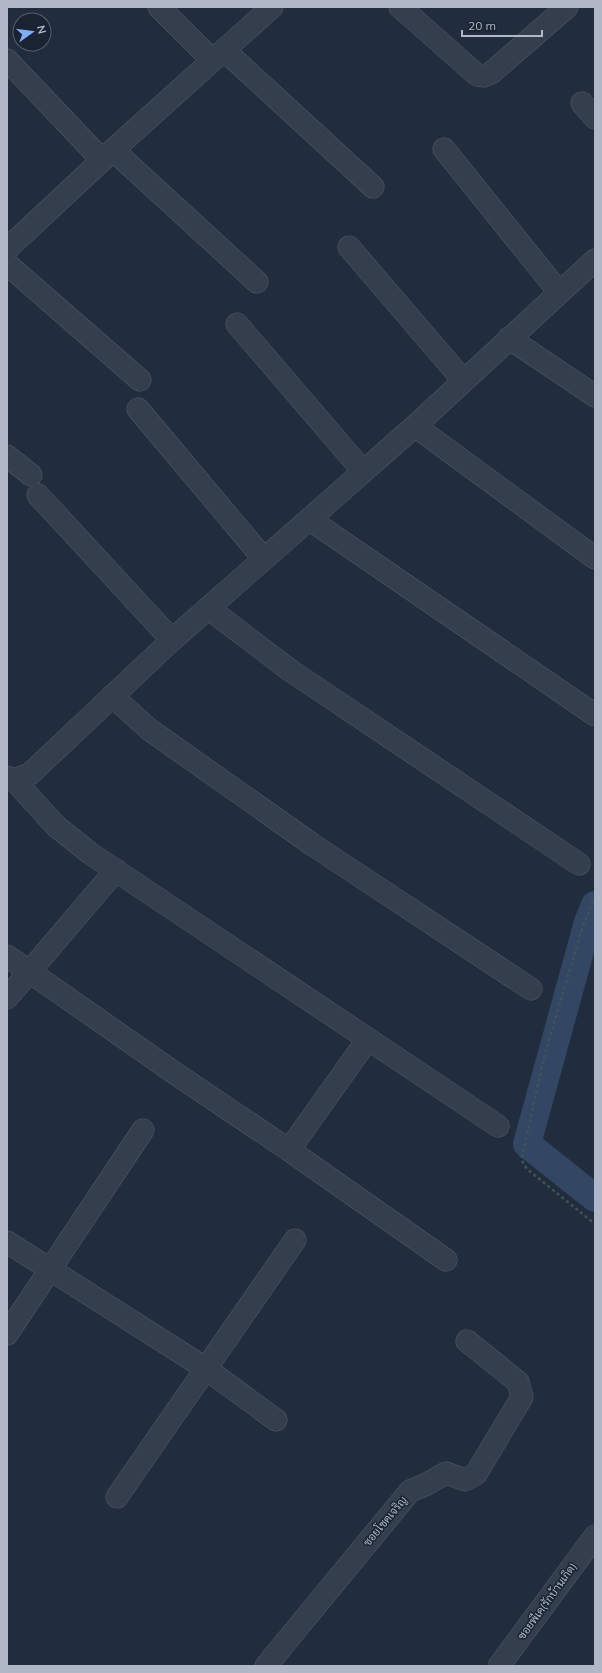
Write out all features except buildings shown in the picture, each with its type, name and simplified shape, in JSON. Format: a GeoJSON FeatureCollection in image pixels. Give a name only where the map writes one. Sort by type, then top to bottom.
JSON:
{"type":"FeatureCollection","features":[{"type":"Feature","properties":{"kind":"street"},"geometry":{"type":"LineString","coordinates":[[159,7],[218,55],[373,187]]}},
{"type":"Feature","properties":{"kind":"street"},"geometry":{"type":"LineString","coordinates":[[7,249],[108,155],[272,7]]}},
{"type":"Feature","properties":{"kind":"street"},"geometry":{"type":"LineString","coordinates":[[400,7],[477,75],[484,76],[491,73],[567,7]]}},
{"type":"Feature","properties":{"kind":"street"},"geometry":{"type":"LineString","coordinates":[[7,60],[108,155],[257,282]]}},
{"type":"Feature","properties":{"kind":"street"},"geometry":{"type":"LineString","coordinates":[[444,149],[559,292]]}},
{"type":"Feature","properties":{"kind":"street"},"geometry":{"type":"LineString","coordinates":[[349,247],[463,380]]}},
{"type":"Feature","properties":{"kind":"street"},"geometry":{"type":"LineString","coordinates":[[498,1126],[91,854],[56,826],[11,779],[30,774],[172,640],[415,426],[463,380],[595,260]]}},
{"type":"Feature","properties":{"kind":"street"},"geometry":{"type":"LineString","coordinates":[[7,264],[140,380]]}},
{"type":"Feature","properties":{"kind":"street"},"geometry":{"type":"LineString","coordinates":[[237,324],[363,471]]}},
{"type":"Feature","properties":{"kind":"street"},"geometry":{"type":"LineString","coordinates":[[509,338],[595,396]]}},
{"type":"Feature","properties":{"kind":"street"},"geometry":{"type":"LineString","coordinates":[[138,409],[264,559]]}},
{"type":"Feature","properties":{"kind":"street"},"geometry":{"type":"LineString","coordinates":[[415,426],[595,558]]}},
{"type":"Feature","properties":{"kind":"street"},"geometry":{"type":"LineString","coordinates":[[7,456],[31,474]]}},
{"type":"Feature","properties":{"kind":"street"},"geometry":{"type":"LineString","coordinates":[[38,494],[172,640]]}},
{"type":"Feature","properties":{"kind":"street"},"geometry":{"type":"LineString","coordinates":[[309,519],[595,715]]}},
{"type":"Feature","properties":{"kind":"street"},"geometry":{"type":"LineString","coordinates":[[208,608],[298,676],[579,864]]}},
{"type":"Feature","properties":{"kind":"street"},"geometry":{"type":"LineString","coordinates":[[112,696],[150,730],[313,845],[531,989]]}},
{"type":"Feature","properties":{"kind":"street"},"geometry":{"type":"LineString","coordinates":[[7,998],[116,870]]}},
{"type":"Feature","properties":{"kind":"street"},"geometry":{"type":"LineString","coordinates":[[7,956],[446,1260]]}},
{"type":"Feature","properties":{"kind":"street"},"geometry":{"type":"LineString","coordinates":[[289,1150],[368,1040]]}},
{"type":"Feature","properties":{"kind":"street"},"geometry":{"type":"LineString","coordinates":[[7,1334],[143,1130]]}},
{"type":"Feature","properties":{"kind":"street"},"geometry":{"type":"LineString","coordinates":[[117,1497],[295,1240]]}},
{"type":"Feature","properties":{"kind":"street"},"geometry":{"type":"LineString","coordinates":[[7,1242],[50,1271],[205,1368],[276,1420]]}},
{"type":"Feature","properties":{"kind":"street","name":"ซอยโชคเจริญ"},"geometry":{"type":"LineString","coordinates":[[266,1666],[410,1492],[446,1472],[465,1480],[476,1474],[522,1397],[518,1382],[468,1341]]}},
{"type":"Feature","properties":{"kind":"street","name":"ซอยพีเค(รักบ้านเกิด)"},"geometry":{"type":"LineString","coordinates":[[499,1666],[595,1536]]}},
{"type":"Feature","properties":{"kind":"path"},"geometry":{"type":"LineString","coordinates":[[595,895],[581,932],[544,1057],[522,1157],[523,1163],[527,1169],[595,1224]]}},
{"type":"Feature","properties":{"kind":"waterway"},"geometry":{"type":"LineString","coordinates":[[595,905],[588,922],[527,1144],[595,1198]]}}]}
